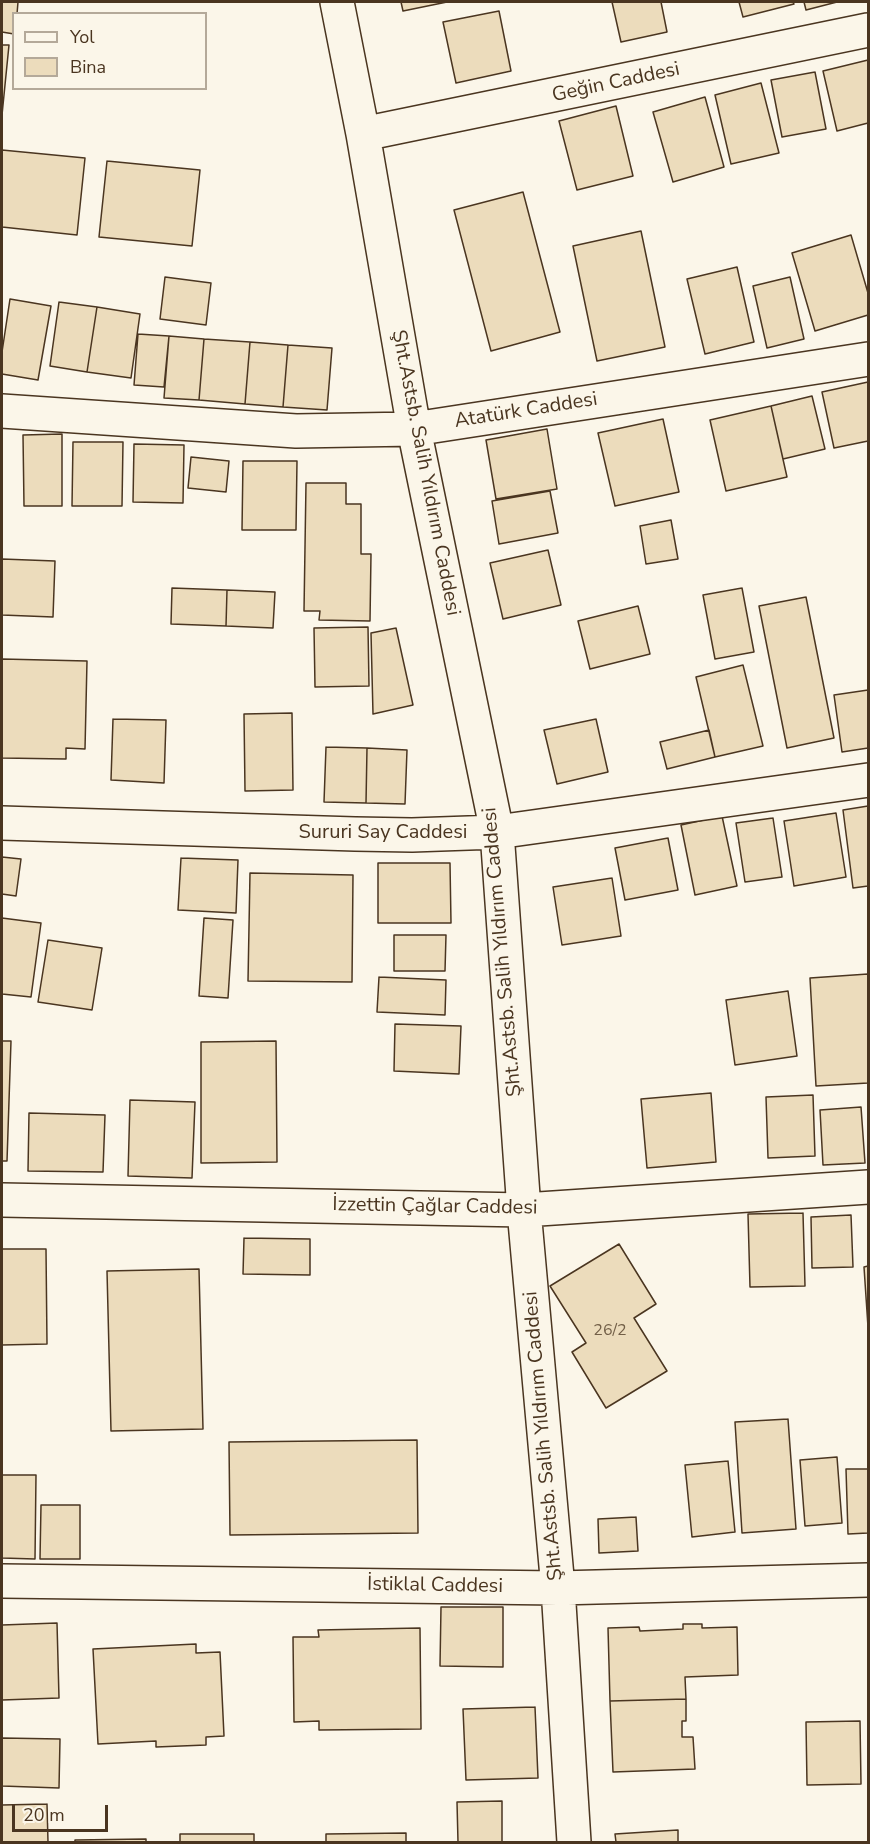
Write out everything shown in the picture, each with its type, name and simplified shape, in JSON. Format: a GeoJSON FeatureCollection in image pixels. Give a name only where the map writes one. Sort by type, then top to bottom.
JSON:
{"type":"FeatureCollection","features":[{"type":"Feature","properties":{"kind":"street","name":"Şht.Astsb. Salih Yıldırım Caddesi"},"geometry":{"type":"LineString","coordinates":[[337,2],[363,134],[414,429],[497,832],[524,1210],[558,1588],[574,1842]]}},
{"type":"Feature","properties":{"kind":"street","name":"Geğin Caddesi"},"geometry":{"type":"LineString","coordinates":[[363,134],[868,30]]}},
{"type":"Feature","properties":{"kind":"street","name":"Atatürk Caddesi"},"geometry":{"type":"LineString","coordinates":[[2,411],[296,431],[414,429],[868,359]]}},
{"type":"Feature","properties":{"kind":"street","name":"Sururi Say Caddesi"},"geometry":{"type":"LineString","coordinates":[[2,823],[355,834],[412,835],[497,832],[868,780]]}},
{"type":"Feature","properties":{"kind":"street","name":"İzzettin Çağlar Caddesi"},"geometry":{"type":"LineString","coordinates":[[2,1200],[524,1210],[868,1187]]}},
{"type":"Feature","properties":{"kind":"street","name":"İstiklal Caddesi"},"geometry":{"type":"LineString","coordinates":[[2,1581],[558,1588],[868,1580]]}},
{"type":"Feature","properties":{"kind":"building"},"geometry":{"type":"Polygon","coordinates":[[[2,2],[18,2],[17,12],[12,12],[12,34],[2,32],[2,2]]]}},
{"type":"Feature","properties":{"kind":"building"},"geometry":{"type":"Polygon","coordinates":[[[401,2],[447,2],[403,11],[401,2]]]}},
{"type":"Feature","properties":{"kind":"building"},"geometry":{"type":"Polygon","coordinates":[[[612,2],[661,2],[667,32],[621,42],[612,2]]]}},
{"type":"Feature","properties":{"kind":"building"},"geometry":{"type":"Polygon","coordinates":[[[739,2],[793,2],[794,4],[743,17],[739,2]]]}},
{"type":"Feature","properties":{"kind":"building"},"geometry":{"type":"Polygon","coordinates":[[[804,2],[837,2],[806,10],[804,2]]]}},
{"type":"Feature","properties":{"kind":"building"},"geometry":{"type":"Polygon","coordinates":[[[499,11],[511,71],[456,83],[443,22],[499,11]]]}},
{"type":"Feature","properties":{"kind":"building"},"geometry":{"type":"Polygon","coordinates":[[[2,45],[9,45],[2,115],[2,45]]]}},
{"type":"Feature","properties":{"kind":"building"},"geometry":{"type":"Polygon","coordinates":[[[868,60],[868,123],[837,131],[823,71],[868,60]]]}},
{"type":"Feature","properties":{"kind":"building"},"geometry":{"type":"Polygon","coordinates":[[[815,72],[826,129],[782,137],[771,80],[815,72]]]}},
{"type":"Feature","properties":{"kind":"building"},"geometry":{"type":"Polygon","coordinates":[[[761,83],[779,153],[731,164],[715,95],[761,83]]]}},
{"type":"Feature","properties":{"kind":"building"},"geometry":{"type":"Polygon","coordinates":[[[705,97],[724,167],[673,182],[653,112],[705,97]]]}},
{"type":"Feature","properties":{"kind":"building"},"geometry":{"type":"Polygon","coordinates":[[[616,106],[633,176],[577,190],[559,121],[616,106]]]}},
{"type":"Feature","properties":{"kind":"building"},"geometry":{"type":"Polygon","coordinates":[[[2,150],[85,158],[77,235],[2,227],[2,150]]]}},
{"type":"Feature","properties":{"kind":"building"},"geometry":{"type":"Polygon","coordinates":[[[107,161],[200,170],[192,246],[99,237],[107,161]]]}},
{"type":"Feature","properties":{"kind":"building"},"geometry":{"type":"Polygon","coordinates":[[[523,192],[560,332],[491,351],[454,210],[523,192]]]}},
{"type":"Feature","properties":{"kind":"building"},"geometry":{"type":"Polygon","coordinates":[[[641,231],[665,347],[597,361],[573,246],[641,231]]]}},
{"type":"Feature","properties":{"kind":"building"},"geometry":{"type":"Polygon","coordinates":[[[851,235],[868,293],[868,315],[815,331],[792,253],[851,235]]]}},
{"type":"Feature","properties":{"kind":"building"},"geometry":{"type":"Polygon","coordinates":[[[737,267],[754,342],[705,354],[687,279],[737,267]]]}},
{"type":"Feature","properties":{"kind":"building"},"geometry":{"type":"Polygon","coordinates":[[[165,277],[211,283],[206,325],[160,319],[165,277]]]}},
{"type":"Feature","properties":{"kind":"building"},"geometry":{"type":"Polygon","coordinates":[[[790,277],[804,339],[767,348],[753,286],[790,277]]]}},
{"type":"Feature","properties":{"kind":"building"},"geometry":{"type":"Polygon","coordinates":[[[10,299],[51,306],[38,380],[2,374],[2,352],[10,299]]]}},
{"type":"Feature","properties":{"kind":"building"},"geometry":{"type":"Polygon","coordinates":[[[59,302],[97,307],[87,372],[50,366],[59,302]]]}},
{"type":"Feature","properties":{"kind":"building"},"geometry":{"type":"Polygon","coordinates":[[[97,307],[140,314],[131,378],[87,372],[97,307]]]}},
{"type":"Feature","properties":{"kind":"building"},"geometry":{"type":"Polygon","coordinates":[[[138,334],[169,336],[164,387],[134,385],[138,334]]]}},
{"type":"Feature","properties":{"kind":"building"},"geometry":{"type":"Polygon","coordinates":[[[169,336],[204,339],[199,400],[164,398],[169,336]]]}},
{"type":"Feature","properties":{"kind":"building"},"geometry":{"type":"Polygon","coordinates":[[[204,339],[250,342],[245,404],[199,400],[204,339]]]}},
{"type":"Feature","properties":{"kind":"building"},"geometry":{"type":"Polygon","coordinates":[[[250,342],[288,345],[283,407],[245,404],[250,342]]]}},
{"type":"Feature","properties":{"kind":"building"},"geometry":{"type":"Polygon","coordinates":[[[288,345],[332,348],[327,410],[283,407],[288,345]]]}},
{"type":"Feature","properties":{"kind":"building"},"geometry":{"type":"Polygon","coordinates":[[[868,382],[868,441],[834,448],[822,392],[868,382]]]}},
{"type":"Feature","properties":{"kind":"building"},"geometry":{"type":"Polygon","coordinates":[[[812,396],[825,449],[783,459],[771,406],[812,396]]]}},
{"type":"Feature","properties":{"kind":"building"},"geometry":{"type":"Polygon","coordinates":[[[771,406],[787,477],[726,491],[710,420],[771,406]]]}},
{"type":"Feature","properties":{"kind":"building"},"geometry":{"type":"Polygon","coordinates":[[[663,419],[679,492],[615,506],[598,433],[663,419]]]}},
{"type":"Feature","properties":{"kind":"building"},"geometry":{"type":"Polygon","coordinates":[[[547,429],[557,489],[496,499],[486,440],[547,429]]]}},
{"type":"Feature","properties":{"kind":"building"},"geometry":{"type":"Polygon","coordinates":[[[62,434],[62,506],[24,506],[23,435],[62,434]]]}},
{"type":"Feature","properties":{"kind":"building"},"geometry":{"type":"Polygon","coordinates":[[[73,442],[123,442],[122,506],[72,506],[73,442]]]}},
{"type":"Feature","properties":{"kind":"building"},"geometry":{"type":"Polygon","coordinates":[[[134,444],[184,445],[183,503],[133,502],[134,444]]]}},
{"type":"Feature","properties":{"kind":"building"},"geometry":{"type":"Polygon","coordinates":[[[191,457],[229,461],[226,492],[188,488],[191,457]]]}},
{"type":"Feature","properties":{"kind":"building"},"geometry":{"type":"Polygon","coordinates":[[[243,461],[297,461],[296,530],[242,530],[243,461]]]}},
{"type":"Feature","properties":{"kind":"building"},"geometry":{"type":"Polygon","coordinates":[[[306,483],[346,483],[346,504],[361,504],[361,554],[371,554],[370,621],[319,620],[320,611],[304,611],[306,483]]]}},
{"type":"Feature","properties":{"kind":"building"},"geometry":{"type":"Polygon","coordinates":[[[550,491],[558,533],[499,544],[492,501],[550,491]]]}},
{"type":"Feature","properties":{"kind":"building"},"geometry":{"type":"Polygon","coordinates":[[[671,520],[678,559],[646,564],[640,526],[671,520]]]}},
{"type":"Feature","properties":{"kind":"building"},"geometry":{"type":"Polygon","coordinates":[[[548,550],[561,605],[503,619],[490,563],[548,550]]]}},
{"type":"Feature","properties":{"kind":"building"},"geometry":{"type":"Polygon","coordinates":[[[2,559],[55,561],[53,617],[2,615],[2,559]]]}},
{"type":"Feature","properties":{"kind":"building"},"geometry":{"type":"Polygon","coordinates":[[[172,588],[227,590],[226,626],[171,624],[172,588]]]}},
{"type":"Feature","properties":{"kind":"building"},"geometry":{"type":"Polygon","coordinates":[[[742,588],[754,652],[715,659],[703,595],[742,588]]]}},
{"type":"Feature","properties":{"kind":"building"},"geometry":{"type":"Polygon","coordinates":[[[227,590],[275,592],[273,628],[226,626],[227,590]]]}},
{"type":"Feature","properties":{"kind":"building"},"geometry":{"type":"Polygon","coordinates":[[[806,597],[834,738],[787,748],[759,606],[806,597]]]}},
{"type":"Feature","properties":{"kind":"building"},"geometry":{"type":"Polygon","coordinates":[[[638,606],[650,654],[590,669],[578,621],[638,606]]]}},
{"type":"Feature","properties":{"kind":"building"},"geometry":{"type":"Polygon","coordinates":[[[368,627],[369,686],[315,687],[314,628],[368,627]]]}},
{"type":"Feature","properties":{"kind":"building"},"geometry":{"type":"Polygon","coordinates":[[[396,628],[413,705],[373,714],[371,633],[396,628]]]}},
{"type":"Feature","properties":{"kind":"building"},"geometry":{"type":"Polygon","coordinates":[[[2,659],[87,661],[85,749],[66,748],[66,759],[2,758],[2,659]]]}},
{"type":"Feature","properties":{"kind":"building"},"geometry":{"type":"Polygon","coordinates":[[[743,665],[763,746],[715,757],[696,677],[743,665]]]}},
{"type":"Feature","properties":{"kind":"building"},"geometry":{"type":"Polygon","coordinates":[[[868,690],[868,748],[842,752],[834,695],[868,690]]]}},
{"type":"Feature","properties":{"kind":"building"},"geometry":{"type":"Polygon","coordinates":[[[292,713],[293,790],[245,791],[244,714],[292,713]]]}},
{"type":"Feature","properties":{"kind":"building"},"geometry":{"type":"Polygon","coordinates":[[[113,719],[166,720],[164,783],[111,780],[113,719]]]}},
{"type":"Feature","properties":{"kind":"building"},"geometry":{"type":"Polygon","coordinates":[[[596,719],[608,772],[557,784],[544,730],[596,719]]]}},
{"type":"Feature","properties":{"kind":"building"},"geometry":{"type":"Polygon","coordinates":[[[709,730],[715,757],[667,769],[660,742],[709,730]]]}},
{"type":"Feature","properties":{"kind":"building"},"geometry":{"type":"Polygon","coordinates":[[[326,747],[367,748],[366,803],[324,802],[326,747]]]}},
{"type":"Feature","properties":{"kind":"building"},"geometry":{"type":"Polygon","coordinates":[[[367,748],[407,750],[405,804],[366,803],[367,748]]]}},
{"type":"Feature","properties":{"kind":"building"},"geometry":{"type":"Polygon","coordinates":[[[868,806],[868,886],[853,888],[843,810],[868,806]]]}},
{"type":"Feature","properties":{"kind":"building"},"geometry":{"type":"Polygon","coordinates":[[[836,813],[846,877],[794,886],[784,821],[836,813]]]}},
{"type":"Feature","properties":{"kind":"building"},"geometry":{"type":"Polygon","coordinates":[[[722,816],[737,886],[695,895],[681,825],[722,816]]]}},
{"type":"Feature","properties":{"kind":"building"},"geometry":{"type":"Polygon","coordinates":[[[773,818],[782,877],[745,882],[736,823],[773,818]]]}},
{"type":"Feature","properties":{"kind":"building"},"geometry":{"type":"Polygon","coordinates":[[[668,838],[678,890],[625,900],[615,848],[668,838]]]}},
{"type":"Feature","properties":{"kind":"building"},"geometry":{"type":"Polygon","coordinates":[[[2,857],[21,859],[16,896],[2,894],[2,857]]]}},
{"type":"Feature","properties":{"kind":"building"},"geometry":{"type":"Polygon","coordinates":[[[181,858],[238,860],[236,913],[178,910],[181,858]]]}},
{"type":"Feature","properties":{"kind":"building"},"geometry":{"type":"Polygon","coordinates":[[[378,863],[450,863],[451,923],[378,923],[378,863]]]}},
{"type":"Feature","properties":{"kind":"building"},"geometry":{"type":"Polygon","coordinates":[[[250,873],[353,875],[352,982],[248,981],[250,873]]]}},
{"type":"Feature","properties":{"kind":"building"},"geometry":{"type":"Polygon","coordinates":[[[612,878],[621,936],[562,945],[553,887],[612,878]]]}},
{"type":"Feature","properties":{"kind":"building"},"geometry":{"type":"Polygon","coordinates":[[[2,918],[41,923],[31,997],[2,994],[2,918]]]}},
{"type":"Feature","properties":{"kind":"building"},"geometry":{"type":"Polygon","coordinates":[[[204,918],[233,920],[228,998],[199,996],[204,918]]]}},
{"type":"Feature","properties":{"kind":"building"},"geometry":{"type":"Polygon","coordinates":[[[394,935],[446,935],[445,971],[394,971],[394,935]]]}},
{"type":"Feature","properties":{"kind":"building"},"geometry":{"type":"Polygon","coordinates":[[[48,940],[102,948],[92,1010],[38,1002],[48,940]]]}},
{"type":"Feature","properties":{"kind":"building"},"geometry":{"type":"Polygon","coordinates":[[[868,974],[868,1083],[816,1086],[810,978],[868,974]]]}},
{"type":"Feature","properties":{"kind":"building"},"geometry":{"type":"Polygon","coordinates":[[[379,977],[446,980],[445,1015],[377,1012],[379,977]]]}},
{"type":"Feature","properties":{"kind":"building"},"geometry":{"type":"Polygon","coordinates":[[[788,991],[797,1056],[735,1065],[726,1000],[788,991]]]}},
{"type":"Feature","properties":{"kind":"building"},"geometry":{"type":"Polygon","coordinates":[[[395,1024],[461,1026],[459,1074],[394,1071],[395,1024]]]}},
{"type":"Feature","properties":{"kind":"building"},"geometry":{"type":"Polygon","coordinates":[[[2,1041],[11,1041],[7,1161],[2,1161],[2,1041]]]}},
{"type":"Feature","properties":{"kind":"building"},"geometry":{"type":"Polygon","coordinates":[[[276,1041],[277,1162],[201,1163],[201,1042],[276,1041]]]}},
{"type":"Feature","properties":{"kind":"building"},"geometry":{"type":"Polygon","coordinates":[[[711,1093],[716,1162],[647,1168],[641,1099],[711,1093]]]}},
{"type":"Feature","properties":{"kind":"building"},"geometry":{"type":"Polygon","coordinates":[[[813,1095],[815,1156],[768,1158],[766,1097],[813,1095]]]}},
{"type":"Feature","properties":{"kind":"building"},"geometry":{"type":"Polygon","coordinates":[[[130,1100],[195,1102],[192,1178],[128,1176],[130,1100]]]}},
{"type":"Feature","properties":{"kind":"building"},"geometry":{"type":"Polygon","coordinates":[[[861,1107],[865,1163],[823,1165],[820,1110],[861,1107]]]}},
{"type":"Feature","properties":{"kind":"building"},"geometry":{"type":"Polygon","coordinates":[[[29,1113],[105,1115],[103,1172],[28,1171],[29,1113]]]}},
{"type":"Feature","properties":{"kind":"building"},"geometry":{"type":"Polygon","coordinates":[[[803,1213],[805,1286],[750,1287],[748,1214],[803,1213]]]}},
{"type":"Feature","properties":{"kind":"building"},"geometry":{"type":"Polygon","coordinates":[[[851,1215],[853,1267],[812,1268],[811,1217],[851,1215]]]}},
{"type":"Feature","properties":{"kind":"building"},"geometry":{"type":"Polygon","coordinates":[[[244,1238],[310,1239],[310,1275],[243,1274],[244,1238]]]}},
{"type":"Feature","properties":{"kind":"building"},"geometry":{"type":"Polygon","coordinates":[[[619,1244],[656,1304],[634,1318],[667,1371],[606,1408],[572,1352],[586,1343],[550,1286],[619,1244]]]}},
{"type":"Feature","properties":{"kind":"building"},"geometry":{"type":"Polygon","coordinates":[[[2,1249],[46,1249],[47,1344],[2,1345],[2,1249]]]}},
{"type":"Feature","properties":{"kind":"building"},"geometry":{"type":"Polygon","coordinates":[[[868,1266],[868,1327],[864,1267],[868,1266]]]}},
{"type":"Feature","properties":{"kind":"building"},"geometry":{"type":"Polygon","coordinates":[[[199,1269],[203,1429],[111,1431],[107,1271],[199,1269]]]}},
{"type":"Feature","properties":{"kind":"building"},"geometry":{"type":"Polygon","coordinates":[[[788,1419],[796,1529],[742,1533],[735,1422],[788,1419]]]}},
{"type":"Feature","properties":{"kind":"building"},"geometry":{"type":"Polygon","coordinates":[[[417,1440],[418,1533],[230,1535],[229,1442],[417,1440]]]}},
{"type":"Feature","properties":{"kind":"building"},"geometry":{"type":"Polygon","coordinates":[[[837,1457],[842,1523],[805,1526],[800,1460],[837,1457]]]}},
{"type":"Feature","properties":{"kind":"building"},"geometry":{"type":"Polygon","coordinates":[[[728,1461],[735,1532],[692,1537],[685,1465],[728,1461]]]}},
{"type":"Feature","properties":{"kind":"building"},"geometry":{"type":"Polygon","coordinates":[[[846,1469],[868,1469],[868,1533],[848,1534],[846,1469]]]}},
{"type":"Feature","properties":{"kind":"building"},"geometry":{"type":"Polygon","coordinates":[[[2,1475],[36,1475],[35,1559],[2,1558],[2,1475]]]}},
{"type":"Feature","properties":{"kind":"building"},"geometry":{"type":"Polygon","coordinates":[[[41,1505],[80,1505],[80,1559],[40,1559],[41,1505]]]}},
{"type":"Feature","properties":{"kind":"building"},"geometry":{"type":"Polygon","coordinates":[[[636,1517],[638,1551],[599,1553],[598,1519],[636,1517]]]}},
{"type":"Feature","properties":{"kind":"building"},"geometry":{"type":"Polygon","coordinates":[[[441,1607],[503,1607],[503,1667],[440,1666],[441,1607]]]}},
{"type":"Feature","properties":{"kind":"building"},"geometry":{"type":"Polygon","coordinates":[[[57,1623],[59,1698],[2,1700],[2,1625],[57,1623]]]}},
{"type":"Feature","properties":{"kind":"building"},"geometry":{"type":"Polygon","coordinates":[[[683,1624],[702,1624],[702,1628],[737,1627],[738,1675],[685,1677],[686,1699],[610,1701],[608,1628],[639,1627],[640,1631],[683,1629],[683,1624]]]}},
{"type":"Feature","properties":{"kind":"building"},"geometry":{"type":"Polygon","coordinates":[[[420,1628],[421,1729],[319,1730],[319,1721],[294,1722],[293,1637],[319,1637],[318,1630],[420,1628]]]}},
{"type":"Feature","properties":{"kind":"building"},"geometry":{"type":"Polygon","coordinates":[[[196,1644],[196,1653],[220,1652],[224,1736],[206,1737],[206,1745],[156,1747],[156,1741],[98,1744],[93,1649],[196,1644]]]}},
{"type":"Feature","properties":{"kind":"building"},"geometry":{"type":"Polygon","coordinates":[[[686,1699],[686,1721],[682,1721],[682,1737],[693,1737],[695,1769],[613,1772],[610,1701],[686,1699]]]}},
{"type":"Feature","properties":{"kind":"building"},"geometry":{"type":"Polygon","coordinates":[[[535,1707],[538,1778],[466,1780],[463,1709],[535,1707]]]}},
{"type":"Feature","properties":{"kind":"building"},"geometry":{"type":"Polygon","coordinates":[[[860,1721],[861,1784],[807,1785],[806,1722],[860,1721]]]}},
{"type":"Feature","properties":{"kind":"building"},"geometry":{"type":"Polygon","coordinates":[[[2,1738],[60,1739],[59,1788],[2,1786],[2,1738]]]}},
{"type":"Feature","properties":{"kind":"building"},"geometry":{"type":"Polygon","coordinates":[[[502,1801],[502,1842],[458,1842],[457,1802],[502,1801]]]}},
{"type":"Feature","properties":{"kind":"building"},"geometry":{"type":"Polygon","coordinates":[[[47,1804],[48,1842],[2,1842],[2,1805],[47,1804]]]}},
{"type":"Feature","properties":{"kind":"building"},"geometry":{"type":"Polygon","coordinates":[[[678,1830],[678,1842],[616,1842],[615,1834],[678,1830]]]}},
{"type":"Feature","properties":{"kind":"building"},"geometry":{"type":"Polygon","coordinates":[[[406,1833],[406,1842],[326,1842],[326,1834],[406,1833]]]}},
{"type":"Feature","properties":{"kind":"building"},"geometry":{"type":"Polygon","coordinates":[[[180,1834],[254,1834],[254,1842],[180,1842],[180,1834]]]}},
{"type":"Feature","properties":{"kind":"building"},"geometry":{"type":"Polygon","coordinates":[[[146,1839],[146,1842],[75,1842],[75,1840],[146,1839]]]}}]}
